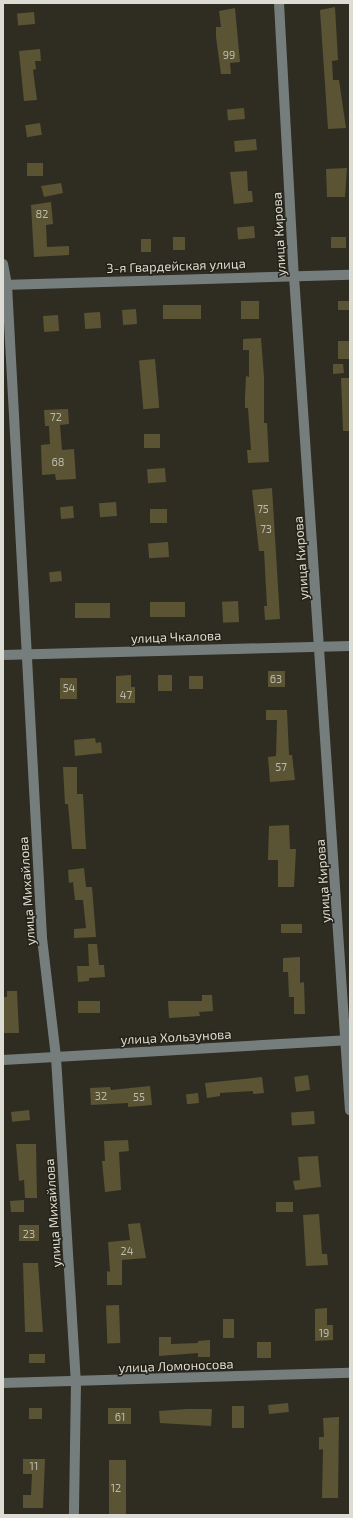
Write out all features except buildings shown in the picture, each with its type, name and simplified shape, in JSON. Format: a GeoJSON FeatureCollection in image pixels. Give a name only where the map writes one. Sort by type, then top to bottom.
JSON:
{"type":"FeatureCollection","features":[{"type":"Feature","properties":{"kind":"street","name":"улица Кирова"},"geometry":{"type":"LineString","coordinates":[[279,3],[294,276],[348,1041],[350,1110]]}},
{"type":"Feature","properties":{"kind":"street","name":"улица Михайлова"},"geometry":{"type":"LineString","coordinates":[[3,264],[42,938],[56,1057],[76,1383],[74,1515]]}},
{"type":"Feature","properties":{"kind":"street","name":"3-я Гвардейская улица"},"geometry":{"type":"LineString","coordinates":[[5,285],[350,275]]}},
{"type":"Feature","properties":{"kind":"street","name":"улица Чкалова"},"geometry":{"type":"LineString","coordinates":[[3,655],[350,646]]}},
{"type":"Feature","properties":{"kind":"street","name":"улица Хользунова"},"geometry":{"type":"LineString","coordinates":[[3,1060],[348,1041]]}},
{"type":"Feature","properties":{"kind":"street","name":"улица Ломоносова"},"geometry":{"type":"LineString","coordinates":[[3,1383],[76,1383],[350,1373]]}}]}
